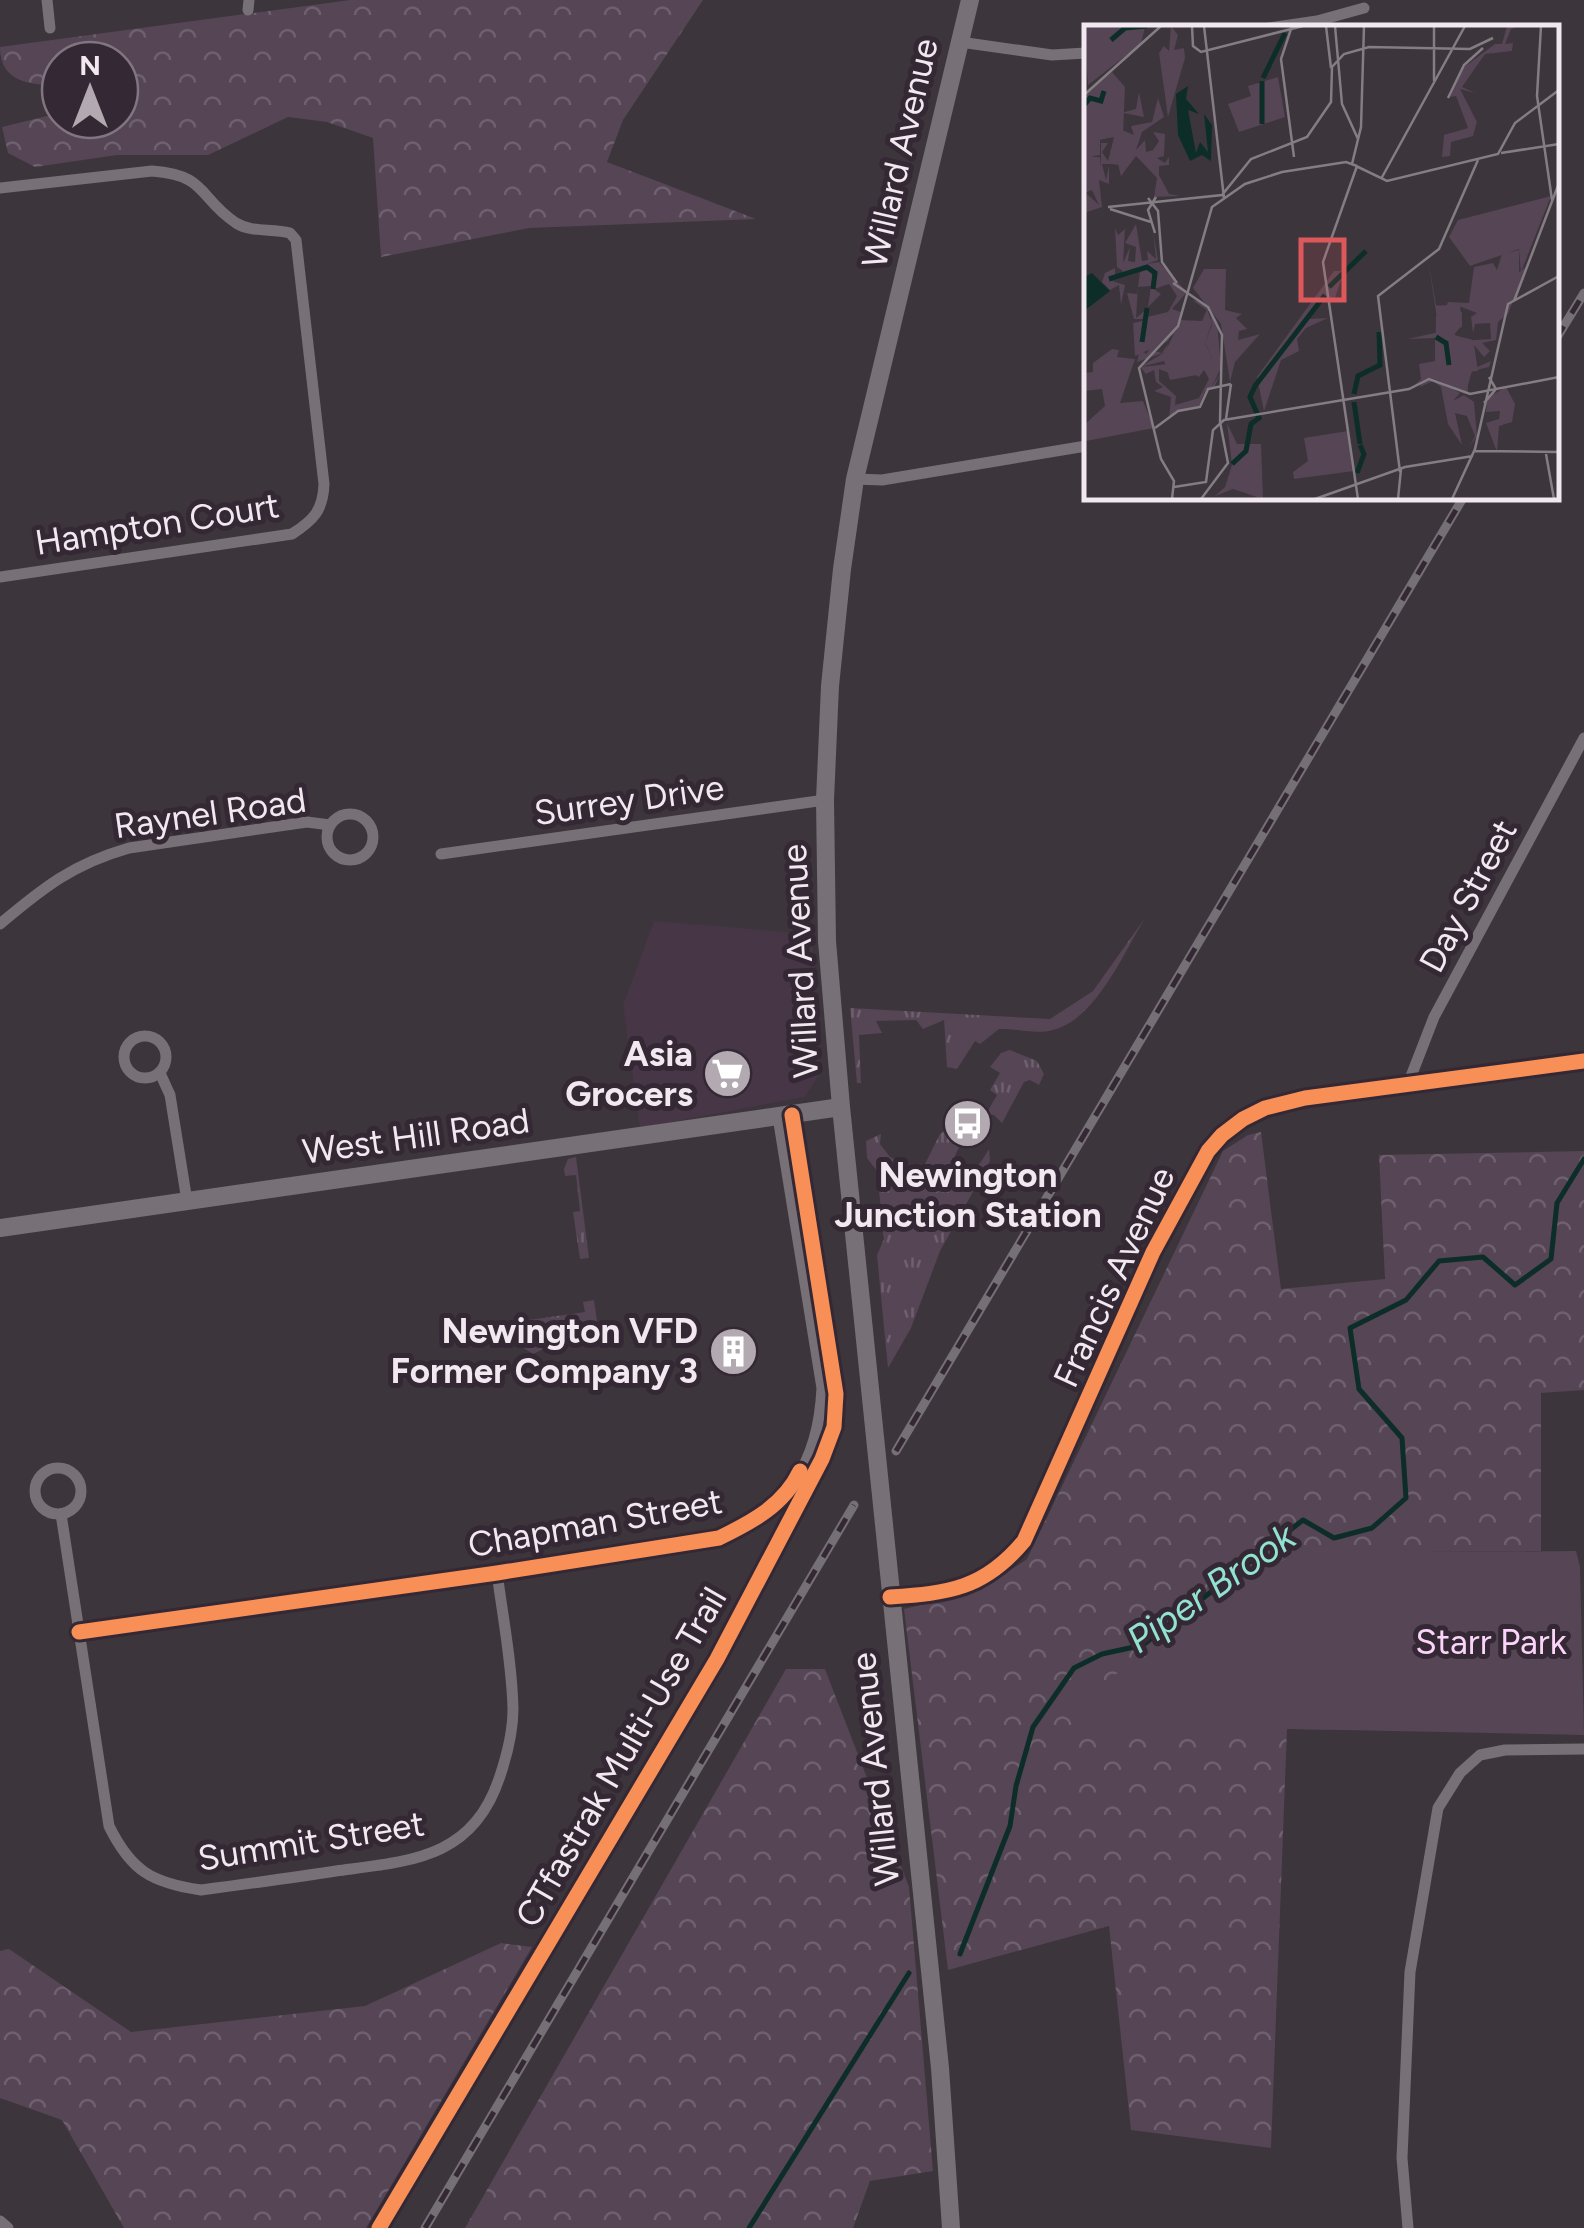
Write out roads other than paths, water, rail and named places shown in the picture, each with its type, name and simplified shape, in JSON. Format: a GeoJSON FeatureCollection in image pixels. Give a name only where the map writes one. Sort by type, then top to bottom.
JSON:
{"type":"FeatureCollection","features":[{"type":"Feature","properties":{"kind":"main road","name":"Willard Avenue"},"geometry":{"type":"LineString","coordinates":[[952,2228],[940,2068],[841,1107],[827,941],[825,800],[830,686],[855,479],[970,0]]}},
{"type":"Feature","properties":{"kind":"main road","name":"West Hill Road"},"geometry":{"type":"LineString","coordinates":[[0,1228],[841,1107]]}},
{"type":"Feature","properties":{"kind":"street"},"geometry":{"type":"LineString","coordinates":[[46,0],[50,28]]}},
{"type":"Feature","properties":{"kind":"street"},"geometry":{"type":"LineString","coordinates":[[1289,25],[1364,8]]}},
{"type":"Feature","properties":{"kind":"street"},"geometry":{"type":"LineString","coordinates":[[960,42],[1052,55],[1084,53]]}},
{"type":"Feature","properties":{"kind":"street","name":"Hampton Court"},"geometry":{"type":"LineString","coordinates":[[0,188],[152,171],[176,172],[196,182],[232,221],[246,228],[290,233],[296,240],[324,484],[323,504],[312,522],[292,534],[0,577]]}},
{"type":"Feature","properties":{"kind":"street"},"geometry":{"type":"LineString","coordinates":[[855,479],[882,480],[1084,446]]}},
{"type":"Feature","properties":{"kind":"street","name":"Day Street"},"geometry":{"type":"LineString","coordinates":[[1408,1084],[1434,1017],[1584,738]]}},
{"type":"Feature","properties":{"kind":"street","name":"Surrey Drive"},"geometry":{"type":"LineString","coordinates":[[442,854],[825,800]]}},
{"type":"Feature","properties":{"kind":"street","name":"Raynel Road"},"geometry":{"type":"LineString","coordinates":[[0,924],[70,869],[129,848],[306,822],[330,825],[341,815],[363,817],[373,837],[368,851],[348,860],[334,854],[327,840],[330,825]]}},
{"type":"Feature","properties":{"kind":"street","name":"Francis Avenue"},"geometry":{"type":"LineString","coordinates":[[890,1597],[943,1592],[980,1581],[1024,1542],[1154,1252],[1208,1151],[1222,1135],[1265,1108],[1306,1098],[1584,1061]]}},
{"type":"Feature","properties":{"kind":"street"},"geometry":{"type":"LineString","coordinates":[[160,1073],[170,1095],[186,1202]]}},
{"type":"Feature","properties":{"kind":"street","name":"Chapman Street"},"geometry":{"type":"LineString","coordinates":[[79,1632],[497,1574],[718,1538],[774,1506],[796,1480],[816,1433],[822,1388],[778,1116]]}},
{"type":"Feature","properties":{"kind":"street","name":"Summit Street"},"geometry":{"type":"LineString","coordinates":[[55,1468],[75,1476],[81,1490],[77,1505],[61,1514],[42,1509],[34,1496],[41,1474],[55,1468]]}},
{"type":"Feature","properties":{"kind":"street","name":"Summit Street"},"geometry":{"type":"LineString","coordinates":[[61,1514],[109,1826],[122,1852],[143,1873],[170,1886],[200,1890],[405,1862],[439,1852],[464,1836],[485,1812],[508,1749],[513,1714],[497,1574]]}},
{"type":"Feature","properties":{"kind":"street"},"geometry":{"type":"LineString","coordinates":[[1408,2228],[1402,2158],[1410,1972],[1438,1808],[1460,1772],[1480,1756],[1505,1750],[1584,1748]]}},
{"type":"Feature","properties":{"kind":"street"},"geometry":{"type":"LineString","coordinates":[[0,2221],[8,2228]]}},
{"type":"Feature","properties":{"kind":"waterway","name":"Piper Brook"},"geometry":{"type":"LineString","coordinates":[[960,1954],[1010,1826],[1016,1786],[1033,1727],[1074,1668],[1102,1654],[1143,1645],[1303,1520],[1334,1538],[1372,1528],[1406,1498],[1402,1438],[1359,1389],[1350,1328],[1406,1300],[1439,1261],[1483,1257],[1515,1285],[1551,1259],[1557,1203],[1584,1159]]}},
{"type":"Feature","properties":{"kind":"waterway","name":"Piper Brook"},"geometry":{"type":"LineString","coordinates":[[749,2228],[909,1973]]}},
{"type":"Feature","properties":{"kind":"railway"},"geometry":{"type":"LineString","coordinates":[[1559,334],[1584,293]]}},
{"type":"Feature","properties":{"kind":"railway"},"geometry":{"type":"LineString","coordinates":[[896,1451],[1462,500]]}},
{"type":"Feature","properties":{"kind":"railway"},"geometry":{"type":"LineString","coordinates":[[425,2228],[854,1505]]}},
{"type":"Feature","properties":{"kind":"place","name":"Asia Grocers"},"geometry":{"type":"Point","coordinates":[728,1074]}},
{"type":"Feature","properties":{"kind":"place","name":"Newington Junction Station"},"geometry":{"type":"Point","coordinates":[968,1123]}},
{"type":"Feature","properties":{"kind":"place","name":"Newington VFD Former Company 3"},"geometry":{"type":"Point","coordinates":[733,1351]}},
{"type":"Feature","properties":{"kind":"park label","name":"Starr Park"},"geometry":{"type":"Point","coordinates":[1491,1642]}}]}
